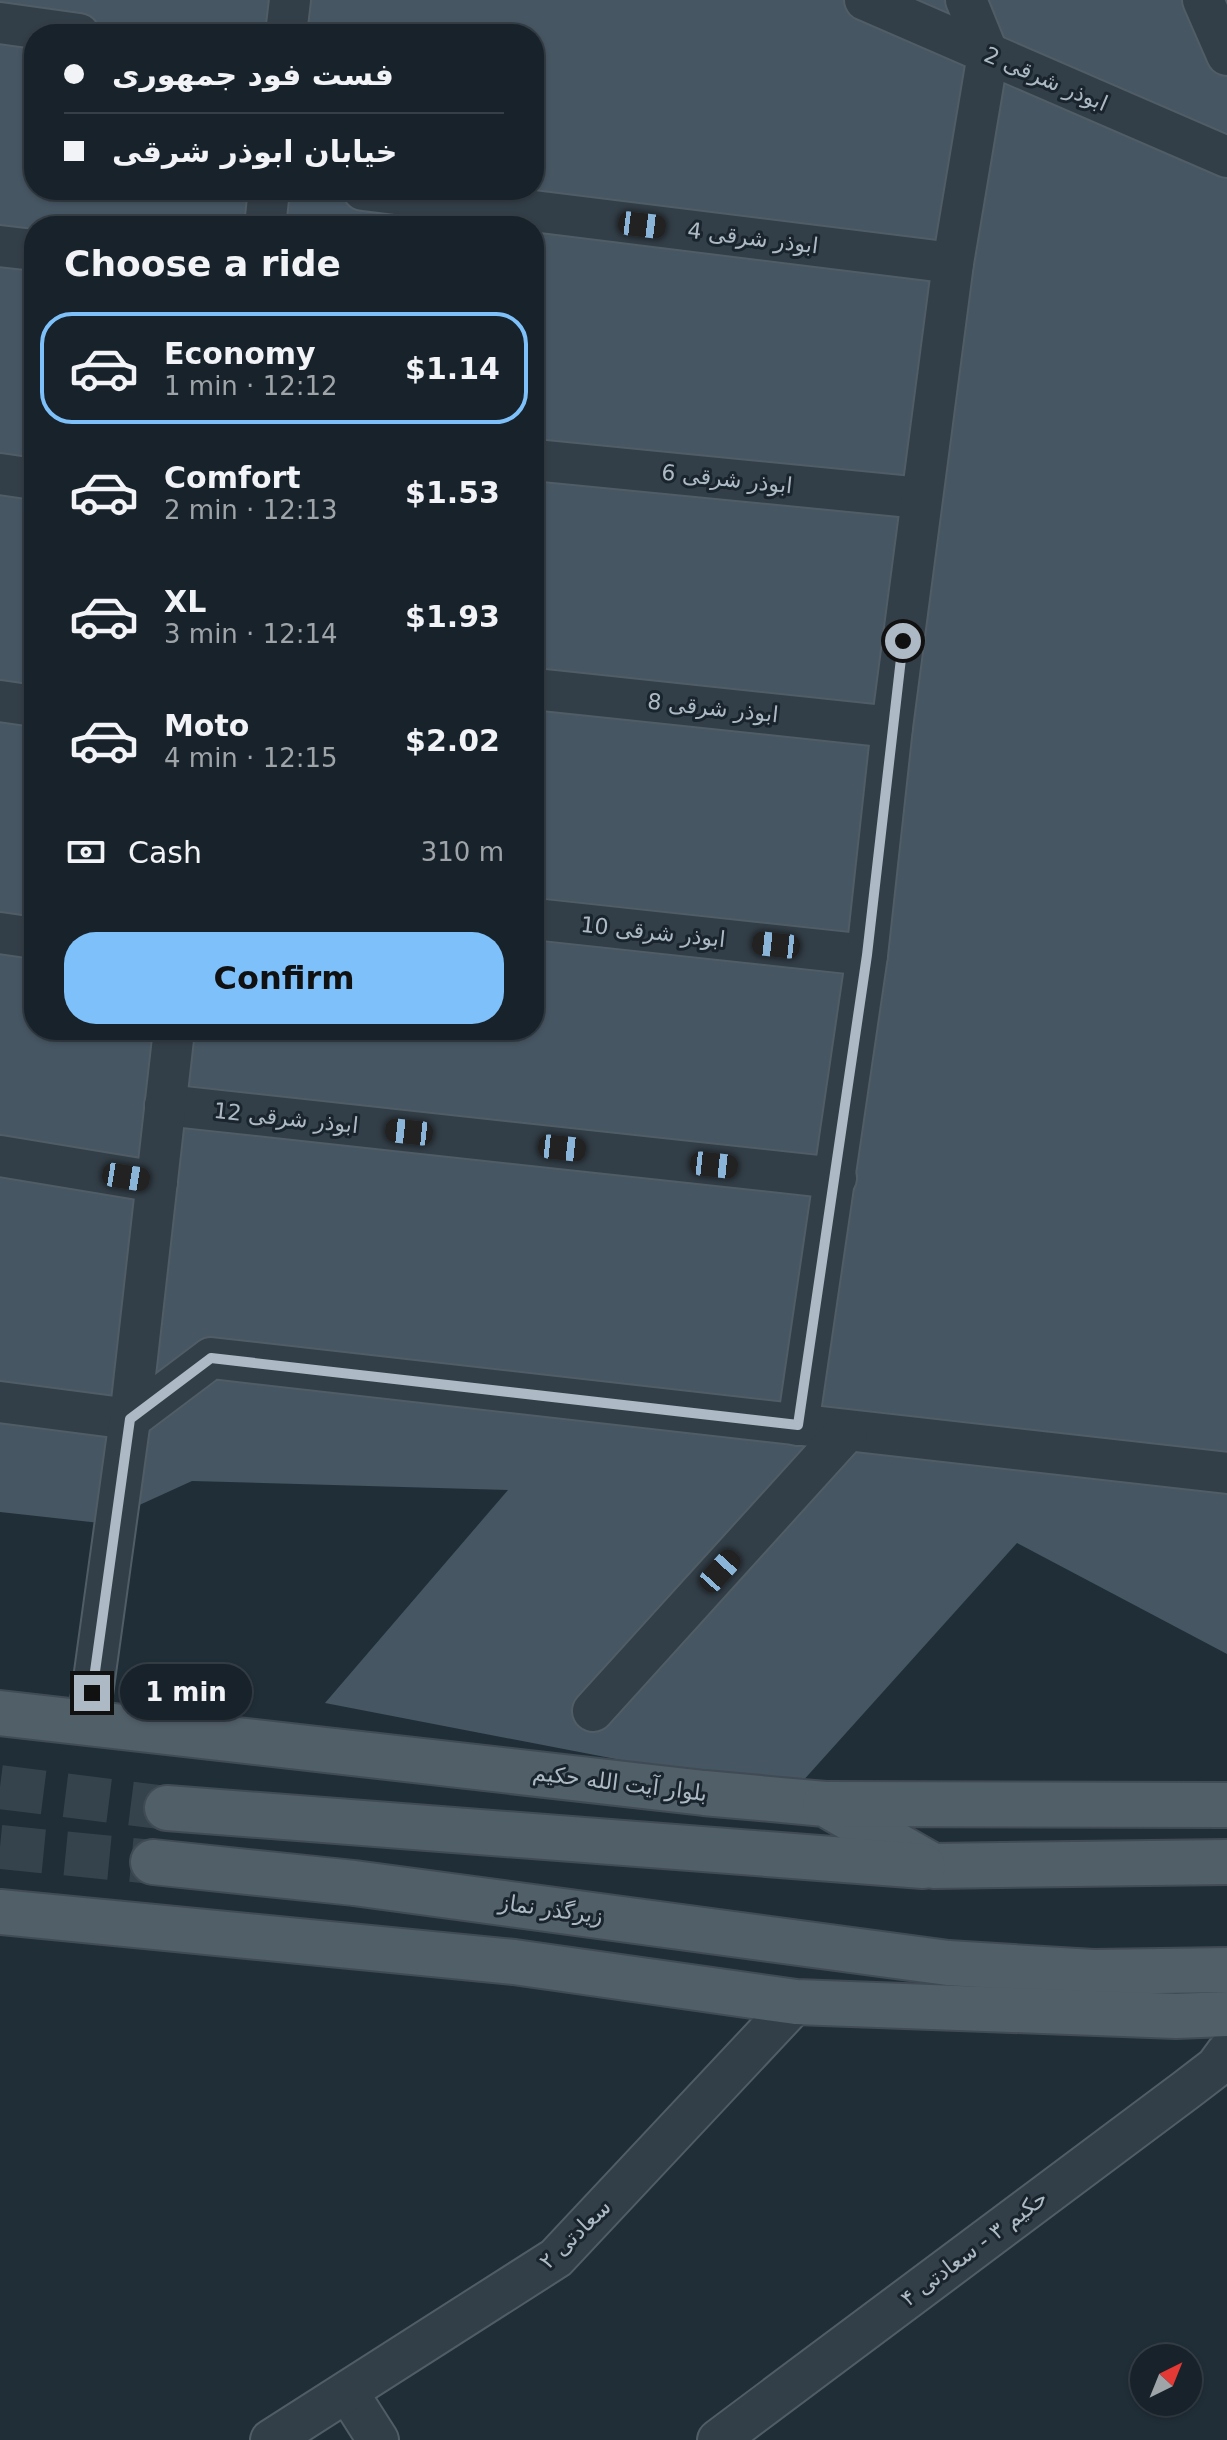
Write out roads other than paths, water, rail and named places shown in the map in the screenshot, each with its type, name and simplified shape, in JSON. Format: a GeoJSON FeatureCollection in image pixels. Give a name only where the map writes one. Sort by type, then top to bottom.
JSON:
{"type":"FeatureCollection","features":[{"type":"Feature","properties":{"kind":"main road","name":"بلوار آیت الله حکیم"},"geometry":{"type":"LineString","coordinates":[[0,1713],[825,1804],[933,1866]]}},
{"type":"Feature","properties":{"kind":"main road"},"geometry":{"type":"LineString","coordinates":[[825,1804],[1227,1805]]}},
{"type":"Feature","properties":{"kind":"main road"},"geometry":{"type":"LineString","coordinates":[[167,1808],[933,1866],[1227,1862]]}},
{"type":"Feature","properties":{"kind":"main road","name":"زیرگذر نماز"},"geometry":{"type":"LineString","coordinates":[[153,1862],[354,1883],[948,1963],[1093,1972],[1227,1970]]}},
{"type":"Feature","properties":{"kind":"main road"},"geometry":{"type":"LineString","coordinates":[[0,1912],[514,1962],[796,2002],[1176,2016],[1227,2014]]}},
{"type":"Feature","properties":{"kind":"street"},"geometry":{"type":"LineString","coordinates":[[287,24],[290,0]]}},
{"type":"Feature","properties":{"kind":"street","name":"ابوذر شرقی 2"},"geometry":{"type":"LineString","coordinates":[[865,0],[1227,157]]}},
{"type":"Feature","properties":{"kind":"street"},"geometry":{"type":"LineString","coordinates":[[798,1425],[867,955],[892,727],[953,263],[988,54],[966,0]]}},
{"type":"Feature","properties":{"kind":"street"},"geometry":{"type":"LineString","coordinates":[[1203,0],[1227,55]]}},
{"type":"Feature","properties":{"kind":"street"},"geometry":{"type":"LineString","coordinates":[[0,23],[24,26]]}},
{"type":"Feature","properties":{"kind":"street","name":"ابوذر شرقی 4"},"geometry":{"type":"LineString","coordinates":[[444,200],[953,263]]}},
{"type":"Feature","properties":{"kind":"street"},"geometry":{"type":"LineString","coordinates":[[0,246],[24,249]]}},
{"type":"Feature","properties":{"kind":"street","name":"ابوذر شرقی 6"},"geometry":{"type":"LineString","coordinates":[[544,461],[921,498]]}},
{"type":"Feature","properties":{"kind":"street"},"geometry":{"type":"LineString","coordinates":[[0,474],[24,478]]}},
{"type":"Feature","properties":{"kind":"street","name":"ابوذر شرقی 8"},"geometry":{"type":"LineString","coordinates":[[544,690],[892,727]]}},
{"type":"Feature","properties":{"kind":"street"},"geometry":{"type":"LineString","coordinates":[[0,701],[24,705]]}},
{"type":"Feature","properties":{"kind":"street","name":"ابوذر شرقی 10"},"geometry":{"type":"LineString","coordinates":[[544,920],[867,955]]}},
{"type":"Feature","properties":{"kind":"street"},"geometry":{"type":"LineString","coordinates":[[0,933],[24,937]]}},
{"type":"Feature","properties":{"kind":"street"},"geometry":{"type":"LineString","coordinates":[[88,1723],[130,1419],[173,1040]]}},
{"type":"Feature","properties":{"kind":"street","name":"ابوذر شرقی 12"},"geometry":{"type":"LineString","coordinates":[[165,1105],[836,1178]]}},
{"type":"Feature","properties":{"kind":"street"},"geometry":{"type":"LineString","coordinates":[[0,1156],[157,1182]]}},
{"type":"Feature","properties":{"kind":"street"},"geometry":{"type":"LineString","coordinates":[[0,1402],[130,1419],[211,1358],[1227,1473]]}},
{"type":"Feature","properties":{"kind":"street"},"geometry":{"type":"LineString","coordinates":[[593,1711],[847,1431]]}},
{"type":"Feature","properties":{"kind":"street","name":"سعادتی ۲"},"geometry":{"type":"LineString","coordinates":[[271,2440],[556,2258],[796,2002]]}},
{"type":"Feature","properties":{"kind":"street","name":"حکیم ۳ - سعادتی ۴"},"geometry":{"type":"LineString","coordinates":[[718,2440],[1196,2082],[1227,2052]]}},
{"type":"Feature","properties":{"kind":"street"},"geometry":{"type":"LineString","coordinates":[[348,2393],[378,2440]]}},
{"type":"Feature","properties":{"kind":"tunnel"},"geometry":{"type":"LineString","coordinates":[[0,1787],[167,1808]]}},
{"type":"Feature","properties":{"kind":"tunnel"},"geometry":{"type":"LineString","coordinates":[[0,1847],[153,1862]]}}]}
